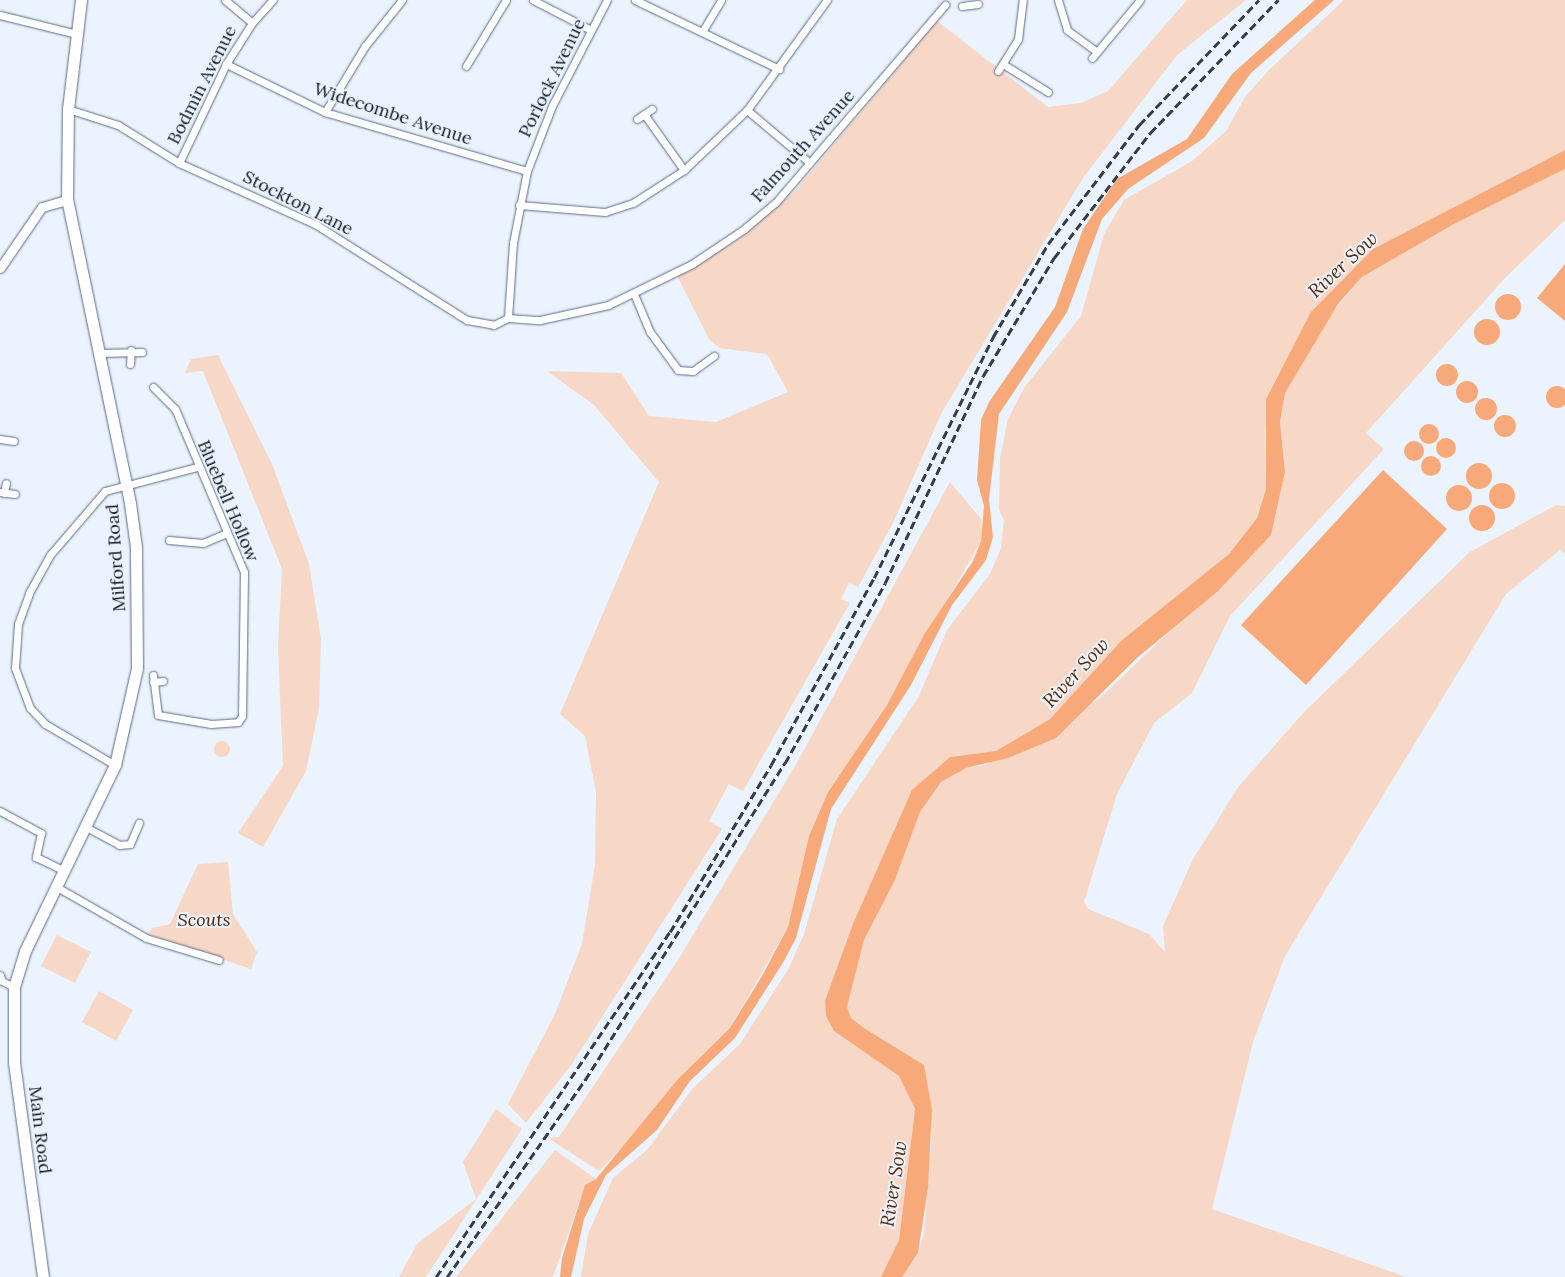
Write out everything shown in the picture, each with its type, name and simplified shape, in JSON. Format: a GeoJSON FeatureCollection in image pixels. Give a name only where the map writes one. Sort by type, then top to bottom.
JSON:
{"type":"FeatureCollection","features":[{"type":"Feature","properties":{"kind":"highway","name":"Milford Road"},"geometry":{"type":"LineString","coordinates":[[14,987],[55,886],[115,765],[137,668],[136,547],[126,483],[67,200],[68,109],[81,0]]}},
{"type":"Feature","properties":{"kind":"highway","name":"Main Road"},"geometry":{"type":"LineString","coordinates":[[14,987],[14,1062],[43,1277]]}},
{"type":"Feature","properties":{"kind":"street"},"geometry":{"type":"LineString","coordinates":[[224,0],[252,23]]}},
{"type":"Feature","properties":{"kind":"street","name":"Bodmin Avenue"},"geometry":{"type":"LineString","coordinates":[[179,163],[226,64],[252,23],[273,0]]}},
{"type":"Feature","properties":{"kind":"street"},"geometry":{"type":"LineString","coordinates":[[325,112],[365,46],[402,0]]}},
{"type":"Feature","properties":{"kind":"street"},"geometry":{"type":"LineString","coordinates":[[466,66],[506,0]]}},
{"type":"Feature","properties":{"kind":"street"},"geometry":{"type":"LineString","coordinates":[[533,0],[591,30]]}},
{"type":"Feature","properties":{"kind":"street","name":"Porlock Avenue"},"geometry":{"type":"LineString","coordinates":[[508,318],[519,206],[527,170],[552,106],[607,0]]}},
{"type":"Feature","properties":{"kind":"street"},"geometry":{"type":"LineString","coordinates":[[635,0],[779,69]]}},
{"type":"Feature","properties":{"kind":"street"},"geometry":{"type":"LineString","coordinates":[[702,32],[721,0]]}},
{"type":"Feature","properties":{"kind":"street"},"geometry":{"type":"LineString","coordinates":[[519,206],[605,212],[633,202],[684,170],[747,110],[779,69],[826,0]]}},
{"type":"Feature","properties":{"kind":"street"},"geometry":{"type":"LineString","coordinates":[[998,71],[1018,39],[1023,0]]}},
{"type":"Feature","properties":{"kind":"street"},"geometry":{"type":"LineString","coordinates":[[1058,0],[1068,30],[1094,55],[1140,0]]}},
{"type":"Feature","properties":{"kind":"street"},"geometry":{"type":"LineString","coordinates":[[966,4],[978,4]]}},
{"type":"Feature","properties":{"kind":"street","name":"Falmouth Avenue"},"geometry":{"type":"LineString","coordinates":[[508,318],[564,316],[634,294],[692,264],[744,229],[810,163],[944,5]]}},
{"type":"Feature","properties":{"kind":"street"},"geometry":{"type":"LineString","coordinates":[[0,15],[77,34]]}},
{"type":"Feature","properties":{"kind":"street","name":"Widecombe Avenue"},"geometry":{"type":"LineString","coordinates":[[226,64],[325,112],[527,170]]}},
{"type":"Feature","properties":{"kind":"street"},"geometry":{"type":"LineString","coordinates":[[1003,64],[1048,92]]}},
{"type":"Feature","properties":{"kind":"street","name":"Stockton Lane"},"geometry":{"type":"LineString","coordinates":[[68,109],[118,125],[179,163],[314,224],[468,320],[494,325],[508,318]]}},
{"type":"Feature","properties":{"kind":"street"},"geometry":{"type":"LineString","coordinates":[[636,119],[652,109]]}},
{"type":"Feature","properties":{"kind":"street"},"geometry":{"type":"LineString","coordinates":[[747,110],[810,163]]}},
{"type":"Feature","properties":{"kind":"street"},"geometry":{"type":"LineString","coordinates":[[644,114],[684,170]]}},
{"type":"Feature","properties":{"kind":"street"},"geometry":{"type":"LineString","coordinates":[[0,268],[42,207],[67,200]]}},
{"type":"Feature","properties":{"kind":"street"},"geometry":{"type":"LineString","coordinates":[[634,294],[668,362],[684,373],[714,356]]}},
{"type":"Feature","properties":{"kind":"street"},"geometry":{"type":"LineString","coordinates":[[130,364],[131,350]]}},
{"type":"Feature","properties":{"kind":"street"},"geometry":{"type":"LineString","coordinates":[[99,353],[131,350],[142,352]]}},
{"type":"Feature","properties":{"kind":"street","name":"Bluebell Hollow"},"geometry":{"type":"LineString","coordinates":[[154,387],[162,390],[175,408],[245,585],[242,716],[238,722],[211,724],[158,715],[153,678],[163,681]]}},
{"type":"Feature","properties":{"kind":"street"},"geometry":{"type":"LineString","coordinates":[[0,439],[14,441]]}},
{"type":"Feature","properties":{"kind":"street"},"geometry":{"type":"LineString","coordinates":[[115,765],[45,724],[30,708],[16,676],[15,644],[29,593],[50,555],[104,491],[126,483],[197,467]]}},
{"type":"Feature","properties":{"kind":"street"},"geometry":{"type":"LineString","coordinates":[[6,483],[2,493],[15,494]]}},
{"type":"Feature","properties":{"kind":"street"},"geometry":{"type":"LineString","coordinates":[[174,536],[203,542],[226,533]]}},
{"type":"Feature","properties":{"kind":"street"},"geometry":{"type":"LineString","coordinates":[[0,811],[41,834],[36,857],[63,870]]}},
{"type":"Feature","properties":{"kind":"street"},"geometry":{"type":"LineString","coordinates":[[84,826],[119,845],[130,844],[139,823]]}},
{"type":"Feature","properties":{"kind":"street"},"geometry":{"type":"LineString","coordinates":[[55,886],[146,938],[219,960]]}},
{"type":"Feature","properties":{"kind":"street"},"geometry":{"type":"LineString","coordinates":[[0,975],[2,981],[14,987]]}},
{"type":"Feature","properties":{"kind":"green space"},"geometry":{"type":"Polygon","coordinates":[[[1187,0],[1246,0],[1177,55],[1083,178],[942,412],[893,523],[858,587],[849,583],[841,599],[850,603],[743,791],[729,784],[709,821],[722,829],[572,1064],[526,1123],[508,1104],[555,1014],[582,944],[595,865],[596,792],[585,736],[560,714],[659,482],[594,405],[547,371],[621,373],[649,416],[716,422],[788,392],[767,354],[719,348],[709,339],[677,276],[736,241],[794,192],[937,21],[1048,107],[1081,103],[1108,91],[1187,0]]]}},
{"type":"Feature","properties":{"kind":"green space"},"geometry":{"type":"Polygon","coordinates":[[[1344,0],[1565,0],[1565,150],[1373,249],[1284,365],[1271,388],[1265,429],[1266,489],[1257,518],[1229,554],[1122,640],[1050,719],[996,751],[950,757],[912,791],[834,1031],[899,1076],[915,1109],[899,1240],[881,1277],[581,1277],[588,1234],[613,1178],[647,1150],[693,1088],[740,1044],[789,968],[804,934],[837,819],[919,696],[947,630],[990,574],[1001,548],[1004,520],[999,510],[1000,458],[1008,419],[1024,388],[1081,316],[1104,234],[1124,200],[1192,161],[1226,131],[1245,97],[1269,70],[1344,0]]]}},
{"type":"Feature","properties":{"kind":"green space"},"geometry":{"type":"Polygon","coordinates":[[[1565,169],[1565,220],[1505,278],[1366,433],[1384,449],[1230,616],[1192,693],[1154,723],[1117,794],[1084,902],[1088,909],[1149,934],[1165,952],[1163,926],[1193,859],[1239,786],[1304,712],[1470,552],[1556,505],[1565,506],[1565,554],[1560,550],[1506,594],[1285,956],[1253,1042],[1212,1209],[1406,1277],[902,1277],[918,1254],[924,1234],[932,1134],[924,1065],[864,1028],[851,1018],[847,1007],[864,940],[895,880],[920,812],[941,782],[966,768],[985,765],[1100,698],[1271,535],[1285,472],[1280,422],[1285,393],[1321,326],[1362,277],[1454,224],[1565,169]]]}},
{"type":"Feature","properties":{"kind":"green space"},"geometry":{"type":"Polygon","coordinates":[[[218,355],[272,464],[309,564],[321,639],[319,708],[306,771],[263,847],[238,833],[283,766],[278,648],[282,569],[203,371],[185,373],[191,359],[218,355]]]}},
{"type":"Feature","properties":{"kind":"green space"},"geometry":{"type":"Polygon","coordinates":[[[950,482],[981,519],[981,541],[887,705],[828,792],[809,836],[788,927],[730,1028],[679,1078],[644,1126],[599,1171],[548,1138],[559,1137],[678,960],[798,761],[950,482]]]}},
{"type":"Feature","properties":{"kind":"green space"},"geometry":{"type":"Polygon","coordinates":[[[219,741],[225,741],[230,746],[228,755],[219,757],[214,752],[214,746],[219,741]]]}},
{"type":"Feature","properties":{"kind":"green space","name":"Scouts"},"geometry":{"type":"Polygon","coordinates":[[[228,862],[233,914],[257,952],[251,969],[148,934],[152,928],[170,924],[198,864],[228,862]]]}},
{"type":"Feature","properties":{"kind":"green space"},"geometry":{"type":"Polygon","coordinates":[[[57,935],[91,952],[75,983],[41,966],[57,935]]]}},
{"type":"Feature","properties":{"kind":"green space"},"geometry":{"type":"Polygon","coordinates":[[[99,991],[133,1010],[116,1041],[82,1022],[99,991]]]}},
{"type":"Feature","properties":{"kind":"green space"},"geometry":{"type":"Polygon","coordinates":[[[496,1109],[522,1129],[426,1277],[399,1277],[417,1244],[476,1199],[463,1162],[496,1109]]]}},
{"type":"Feature","properties":{"kind":"green space"},"geometry":{"type":"Polygon","coordinates":[[[555,1150],[596,1179],[585,1185],[553,1277],[456,1277],[555,1150]]]}},
{"type":"Feature","properties":{"kind":"shaded area"},"geometry":{"type":"Polygon","coordinates":[[[1315,0],[1334,0],[1251,73],[1204,138],[1128,189],[1102,219],[1067,312],[999,414],[989,499],[993,537],[986,560],[952,605],[911,685],[831,809],[796,938],[784,961],[735,1038],[690,1081],[657,1130],[606,1175],[584,1219],[571,1277],[560,1277],[562,1258],[585,1185],[596,1179],[679,1078],[730,1028],[762,976],[788,927],[809,836],[828,792],[887,705],[925,633],[973,561],[981,541],[984,506],[977,480],[981,420],[989,402],[1055,307],[1083,229],[1117,179],[1187,139],[1232,74],[1315,0]]]}},
{"type":"Feature","properties":{"kind":"shaded area"},"geometry":{"type":"Polygon","coordinates":[[[1565,150],[1565,169],[1454,224],[1362,277],[1338,304],[1285,393],[1280,422],[1285,472],[1271,535],[1218,591],[1137,658],[1056,738],[1008,758],[966,768],[941,782],[920,812],[895,880],[864,940],[847,1007],[851,1018],[864,1028],[924,1065],[932,1110],[928,1188],[918,1253],[902,1277],[881,1277],[899,1240],[915,1109],[899,1076],[834,1031],[826,1016],[825,1001],[853,924],[912,790],[950,757],[996,751],[1050,719],[1122,640],[1229,554],[1257,518],[1266,489],[1266,399],[1311,312],[1373,249],[1565,150]]]}},
{"type":"Feature","properties":{"kind":"shaded area"},"geometry":{"type":"Polygon","coordinates":[[[1565,264],[1565,321],[1537,298],[1565,264]]]}},
{"type":"Feature","properties":{"kind":"shaded area"},"geometry":{"type":"Polygon","coordinates":[[[1508,294],[1517,298],[1521,307],[1517,316],[1508,320],[1499,316],[1495,307],[1499,298],[1508,294]]]}},
{"type":"Feature","properties":{"kind":"shaded area"},"geometry":{"type":"Polygon","coordinates":[[[1487,319],[1496,323],[1500,332],[1496,341],[1487,345],[1478,341],[1474,332],[1478,323],[1487,319]]]}},
{"type":"Feature","properties":{"kind":"shaded area"},"geometry":{"type":"Polygon","coordinates":[[[1447,364],[1455,367],[1458,375],[1455,383],[1447,386],[1439,383],[1436,375],[1439,367],[1447,364]]]}},
{"type":"Feature","properties":{"kind":"shaded area"},"geometry":{"type":"Polygon","coordinates":[[[1467,381],[1475,384],[1478,392],[1475,400],[1467,403],[1459,400],[1456,392],[1459,384],[1467,381]]]}},
{"type":"Feature","properties":{"kind":"shaded area"},"geometry":{"type":"Polygon","coordinates":[[[1557,386],[1567,393],[1568,397],[1561,407],[1557,408],[1547,401],[1546,397],[1553,387],[1557,386]]]}},
{"type":"Feature","properties":{"kind":"shaded area"},"geometry":{"type":"Polygon","coordinates":[[[1486,398],[1494,401],[1497,409],[1494,417],[1486,420],[1478,417],[1475,409],[1478,401],[1486,398]]]}},
{"type":"Feature","properties":{"kind":"shaded area"},"geometry":{"type":"Polygon","coordinates":[[[1505,415],[1513,418],[1516,426],[1513,434],[1505,437],[1497,434],[1494,426],[1497,418],[1505,415]]]}},
{"type":"Feature","properties":{"kind":"shaded area"},"geometry":{"type":"Polygon","coordinates":[[[1429,424],[1436,427],[1439,434],[1436,441],[1429,444],[1422,441],[1419,434],[1422,427],[1429,424]]]}},
{"type":"Feature","properties":{"kind":"shaded area"},"geometry":{"type":"Polygon","coordinates":[[[1446,438],[1453,441],[1456,448],[1453,455],[1446,458],[1439,455],[1436,448],[1439,441],[1446,438]]]}},
{"type":"Feature","properties":{"kind":"shaded area"},"geometry":{"type":"Polygon","coordinates":[[[1414,441],[1421,444],[1424,451],[1421,458],[1414,461],[1407,458],[1404,451],[1407,444],[1414,441]]]}},
{"type":"Feature","properties":{"kind":"shaded area"},"geometry":{"type":"Polygon","coordinates":[[[1431,456],[1438,459],[1441,466],[1438,473],[1431,476],[1424,473],[1421,466],[1424,459],[1431,456]]]}},
{"type":"Feature","properties":{"kind":"shaded area"},"geometry":{"type":"Polygon","coordinates":[[[1479,463],[1488,467],[1492,476],[1488,485],[1479,489],[1470,485],[1466,476],[1470,467],[1479,463]]]}},
{"type":"Feature","properties":{"kind":"shaded area"},"geometry":{"type":"Polygon","coordinates":[[[1383,470],[1447,529],[1306,685],[1241,625],[1383,470]]]}},
{"type":"Feature","properties":{"kind":"shaded area"},"geometry":{"type":"Polygon","coordinates":[[[1502,483],[1511,487],[1515,496],[1511,505],[1502,509],[1493,505],[1489,496],[1493,487],[1502,483]]]}},
{"type":"Feature","properties":{"kind":"shaded area"},"geometry":{"type":"Polygon","coordinates":[[[1459,485],[1468,489],[1472,498],[1468,507],[1459,511],[1450,507],[1446,498],[1450,489],[1459,485]]]}},
{"type":"Feature","properties":{"kind":"shaded area"},"geometry":{"type":"Polygon","coordinates":[[[1482,505],[1491,509],[1495,518],[1491,527],[1482,531],[1473,527],[1469,518],[1473,509],[1482,505]]]}},
{"type":"Feature","properties":{"kind":"railway"},"geometry":{"type":"LineString","coordinates":[[436,1277],[670,932],[771,765],[874,578],[993,337],[1048,244],[1139,125],[1259,0]]}},
{"type":"Feature","properties":{"kind":"railway"},"geometry":{"type":"LineString","coordinates":[[447,1277],[585,1080],[785,763],[885,583],[983,376],[1054,258],[1150,133],[1278,0]]}},
{"type":"Feature","properties":{"kind":"water label","name":"River Sow"},"geometry":{"type":"Point","coordinates":[1343,265]}},
{"type":"Feature","properties":{"kind":"water label","name":"River Sow"},"geometry":{"type":"Point","coordinates":[1076,673]}},
{"type":"Feature","properties":{"kind":"water label","name":"River Sow"},"geometry":{"type":"Point","coordinates":[894,1184]}}]}
